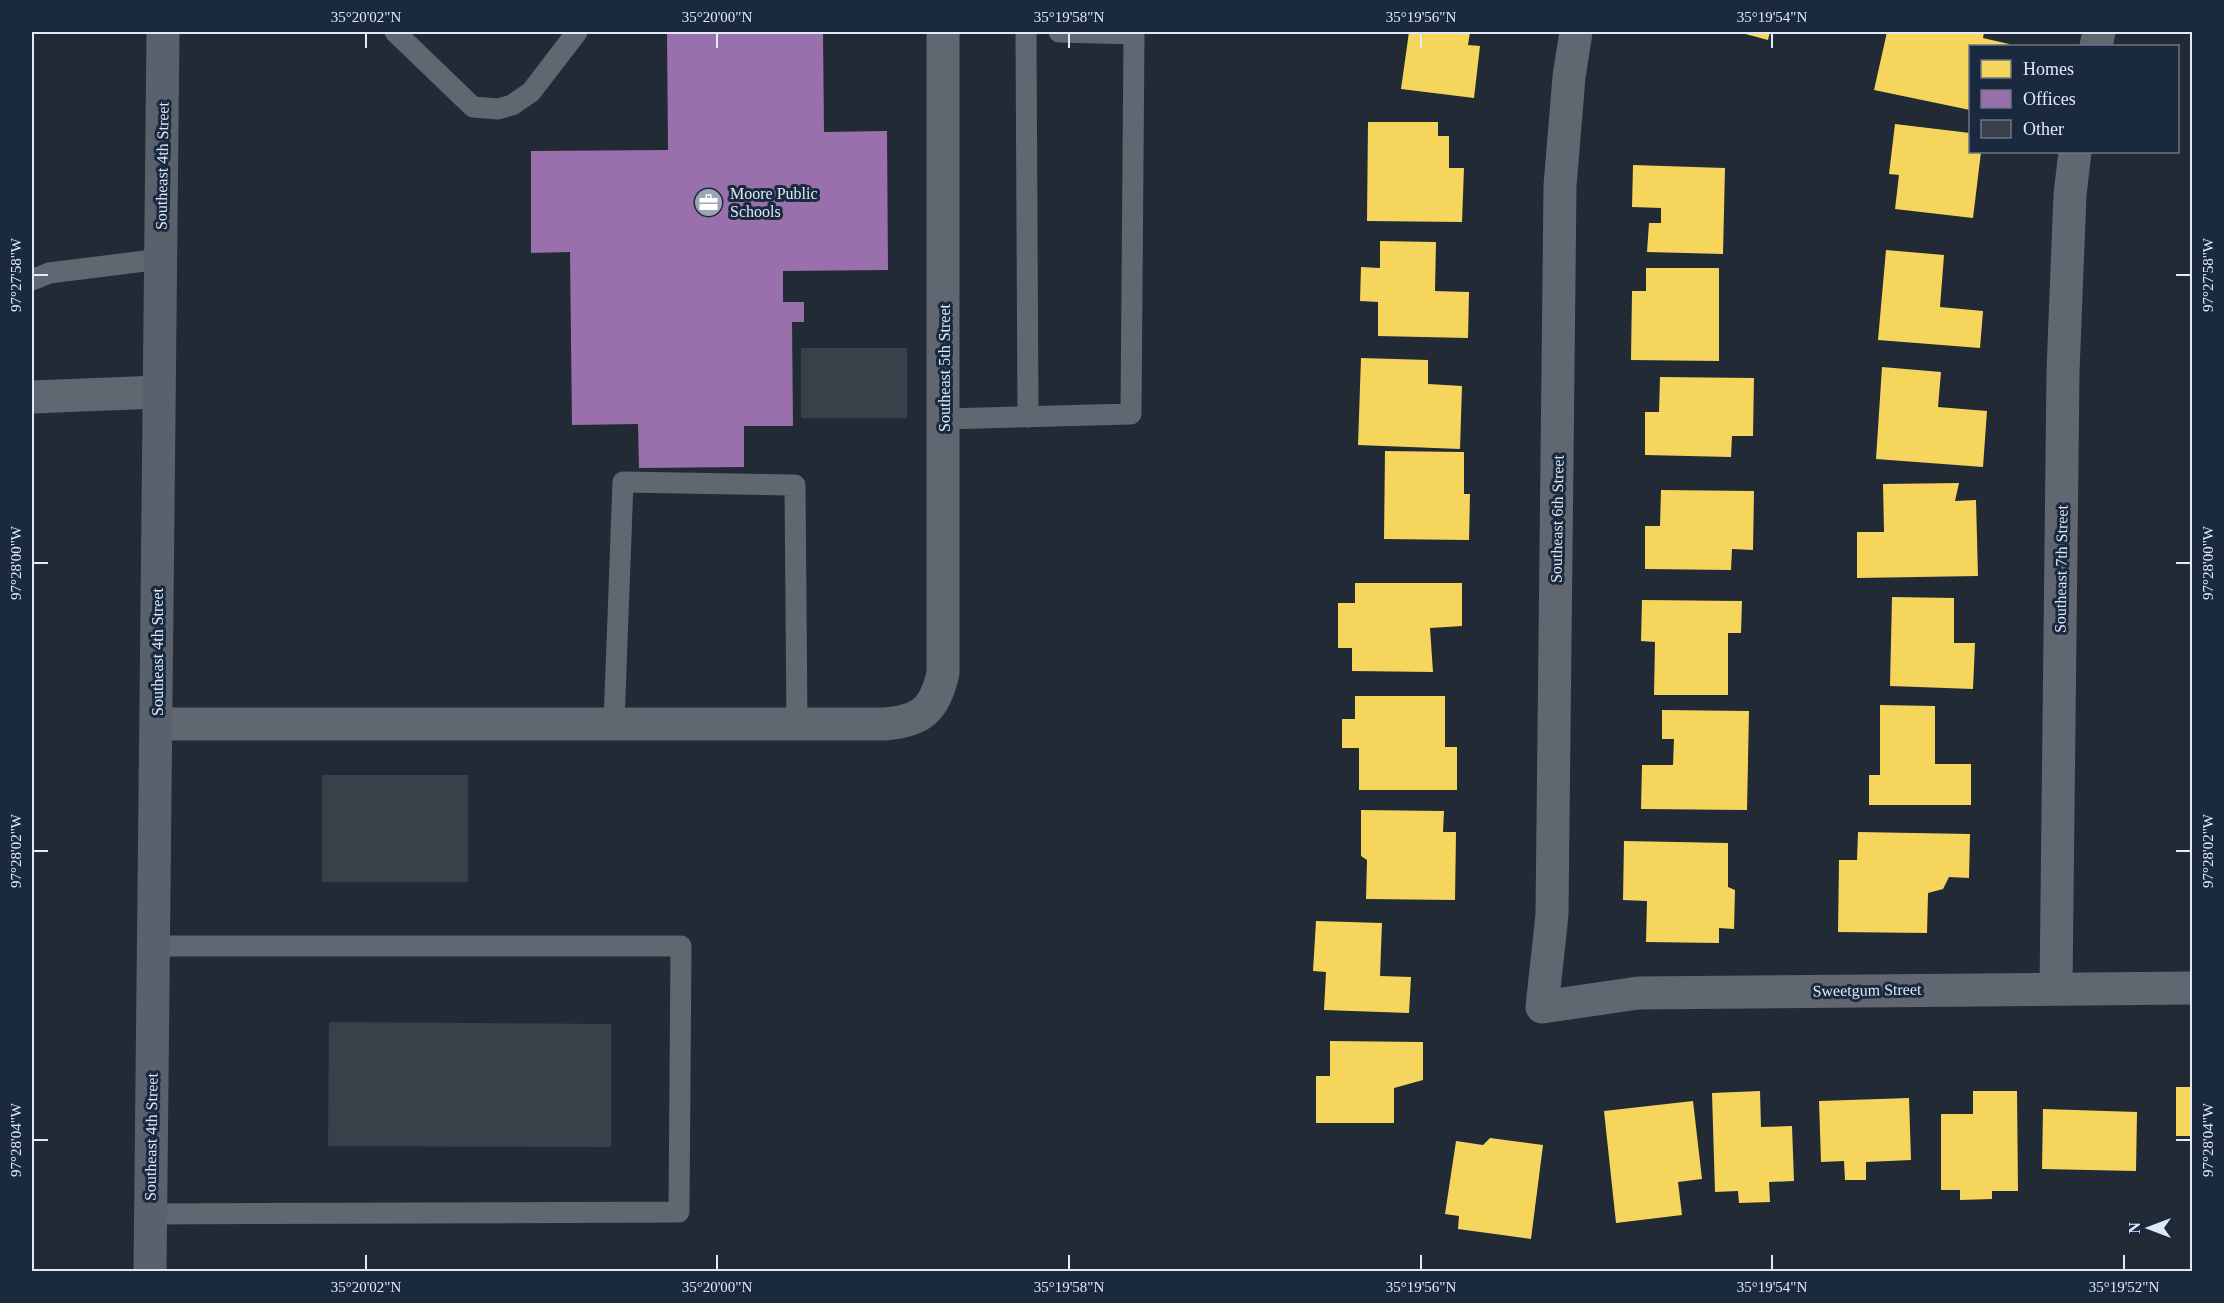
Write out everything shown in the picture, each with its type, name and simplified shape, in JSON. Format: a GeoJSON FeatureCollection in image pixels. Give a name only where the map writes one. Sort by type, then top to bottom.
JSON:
{"type":"FeatureCollection","features":[{"type":"Feature","properties":{"kind":"main road","name":"Southeast 4th Street"},"geometry":{"type":"LineString","coordinates":[[150,1272],[163,32]]}},
{"type":"Feature","properties":{"kind":"street","name":"Southeast 5th Street"},"geometry":{"type":"LineString","coordinates":[[797,724],[904,722],[921,715],[934,703],[943,673],[944,32]]}},
{"type":"Feature","properties":{"kind":"street","name":"Southeast 6th Street"},"geometry":{"type":"LineString","coordinates":[[1542,1007],[1552,915],[1560,186],[1576,32]]}},
{"type":"Feature","properties":{"kind":"street","name":"Southeast 7th Street"},"geometry":{"type":"LineString","coordinates":[[2056,988],[2063,371],[2070,195],[2075,153]]}},
{"type":"Feature","properties":{"kind":"street"},"geometry":{"type":"LineString","coordinates":[[32,397],[159,392]]}},
{"type":"Feature","properties":{"kind":"street"},"geometry":{"type":"LineString","coordinates":[[157,724],[797,724]]}},
{"type":"Feature","properties":{"kind":"street","name":"Sweetgum Street"},"geometry":{"type":"LineString","coordinates":[[1542,1007],[1638,993],[2193,988]]}},
{"type":"Feature","properties":{"kind":"lane"},"geometry":{"type":"LineString","coordinates":[[395,32],[473,107],[498,109],[513,105],[531,92],[577,32]]}},
{"type":"Feature","properties":{"kind":"lane"},"geometry":{"type":"LineString","coordinates":[[1026,32],[1028,417]]}},
{"type":"Feature","properties":{"kind":"lane"},"geometry":{"type":"LineString","coordinates":[[944,419],[1131,414],[1134,34],[1059,32]]}},
{"type":"Feature","properties":{"kind":"lane"},"geometry":{"type":"LineString","coordinates":[[32,280],[49,273],[161,259]]}},
{"type":"Feature","properties":{"kind":"lane"},"geometry":{"type":"LineString","coordinates":[[614,723],[623,482],[795,485],[797,724]]}},
{"type":"Feature","properties":{"kind":"lane"},"geometry":{"type":"LineString","coordinates":[[150,1214],[679,1212],[681,946],[154,946]]}},
{"type":"Feature","properties":{"kind":"building: Homes"},"geometry":{"type":"Polygon","coordinates":[[[1409,32],[1470,32],[1468,45],[1480,46],[1474,98],[1401,89],[1409,32]]]}},
{"type":"Feature","properties":{"kind":"building: Homes"},"geometry":{"type":"Polygon","coordinates":[[[1738,32],[1770,32],[1768,40],[1738,32]]]}},
{"type":"Feature","properties":{"kind":"building: Homes"},"geometry":{"type":"Polygon","coordinates":[[[1887,32],[1984,32],[1983,38],[2009,44],[1969,45],[1969,110],[1874,90],[1887,32]]]}},
{"type":"Feature","properties":{"kind":"building: Homes"},"geometry":{"type":"Polygon","coordinates":[[[1368,122],[1438,122],[1438,136],[1449,136],[1449,168],[1464,168],[1462,222],[1367,221],[1368,122]]]}},
{"type":"Feature","properties":{"kind":"building: Homes"},"geometry":{"type":"Polygon","coordinates":[[[1895,124],[1969,133],[1969,153],[1981,153],[1973,218],[1895,209],[1899,175],[1889,174],[1895,124]]]}},
{"type":"Feature","properties":{"kind":"building: Homes"},"geometry":{"type":"Polygon","coordinates":[[[1633,165],[1725,168],[1723,254],[1647,252],[1649,223],[1661,223],[1661,208],[1632,207],[1633,165]]]}},
{"type":"Feature","properties":{"kind":"building: Homes"},"geometry":{"type":"Polygon","coordinates":[[[1380,241],[1436,242],[1435,291],[1469,292],[1468,338],[1378,336],[1378,302],[1360,301],[1361,267],[1380,268],[1380,241]]]}},
{"type":"Feature","properties":{"kind":"building: Homes"},"geometry":{"type":"Polygon","coordinates":[[[1886,250],[1944,255],[1940,307],[1983,311],[1980,348],[1878,340],[1886,250]]]}},
{"type":"Feature","properties":{"kind":"building: Homes"},"geometry":{"type":"Polygon","coordinates":[[[1646,268],[1719,268],[1719,361],[1631,360],[1632,291],[1646,291],[1646,268]]]}},
{"type":"Feature","properties":{"kind":"building: Homes"},"geometry":{"type":"Polygon","coordinates":[[[1361,358],[1428,360],[1428,384],[1462,386],[1460,449],[1358,445],[1361,358]]]}},
{"type":"Feature","properties":{"kind":"building: Homes"},"geometry":{"type":"Polygon","coordinates":[[[1882,367],[1941,372],[1938,407],[1987,411],[1983,467],[1876,459],[1882,367]]]}},
{"type":"Feature","properties":{"kind":"building: Homes"},"geometry":{"type":"Polygon","coordinates":[[[1660,377],[1754,378],[1753,436],[1732,436],[1731,457],[1645,455],[1645,412],[1659,412],[1660,377]]]}},
{"type":"Feature","properties":{"kind":"building: Homes"},"geometry":{"type":"Polygon","coordinates":[[[1385,451],[1464,452],[1464,494],[1470,494],[1469,540],[1384,539],[1385,451]]]}},
{"type":"Feature","properties":{"kind":"building: Homes"},"geometry":{"type":"Polygon","coordinates":[[[1959,483],[1955,501],[1976,500],[1978,576],[1857,578],[1857,532],[1884,532],[1883,484],[1959,483]]]}},
{"type":"Feature","properties":{"kind":"building: Homes"},"geometry":{"type":"Polygon","coordinates":[[[1661,490],[1754,491],[1753,550],[1732,549],[1731,570],[1645,569],[1645,526],[1660,526],[1661,490]]]}},
{"type":"Feature","properties":{"kind":"building: Homes"},"geometry":{"type":"Polygon","coordinates":[[[1355,583],[1462,583],[1462,626],[1430,628],[1433,672],[1352,671],[1352,648],[1338,648],[1338,603],[1355,603],[1355,583]]]}},
{"type":"Feature","properties":{"kind":"building: Homes"},"geometry":{"type":"Polygon","coordinates":[[[1892,597],[1954,598],[1954,643],[1975,643],[1973,689],[1890,686],[1892,597]]]}},
{"type":"Feature","properties":{"kind":"building: Homes"},"geometry":{"type":"Polygon","coordinates":[[[1642,600],[1742,601],[1741,633],[1728,633],[1728,695],[1654,695],[1655,642],[1641,641],[1642,600]]]}},
{"type":"Feature","properties":{"kind":"building: Homes"},"geometry":{"type":"Polygon","coordinates":[[[1355,696],[1445,696],[1445,747],[1457,747],[1457,790],[1359,790],[1359,748],[1342,748],[1342,719],[1355,719],[1355,696]]]}},
{"type":"Feature","properties":{"kind":"building: Homes"},"geometry":{"type":"Polygon","coordinates":[[[1880,705],[1935,706],[1935,764],[1971,764],[1971,805],[1869,805],[1869,775],[1880,775],[1880,705]]]}},
{"type":"Feature","properties":{"kind":"building: Homes"},"geometry":{"type":"Polygon","coordinates":[[[1662,710],[1749,711],[1747,810],[1641,809],[1642,765],[1673,765],[1674,739],[1662,739],[1662,710]]]}},
{"type":"Feature","properties":{"kind":"building: Homes"},"geometry":{"type":"Polygon","coordinates":[[[1361,810],[1444,811],[1443,832],[1456,832],[1455,900],[1366,899],[1367,860],[1361,856],[1361,810]]]}},
{"type":"Feature","properties":{"kind":"building: Homes"},"geometry":{"type":"Polygon","coordinates":[[[1858,832],[1970,834],[1969,878],[1949,877],[1943,889],[1928,893],[1927,933],[1838,932],[1839,860],[1857,860],[1858,832]]]}},
{"type":"Feature","properties":{"kind":"building: Homes"},"geometry":{"type":"Polygon","coordinates":[[[1624,841],[1728,843],[1728,887],[1735,890],[1734,929],[1719,928],[1719,943],[1646,942],[1647,901],[1623,900],[1624,841]]]}},
{"type":"Feature","properties":{"kind":"building: Homes"},"geometry":{"type":"Polygon","coordinates":[[[1316,921],[1382,923],[1380,976],[1411,977],[1409,1013],[1324,1010],[1326,972],[1313,971],[1316,921]]]}},
{"type":"Feature","properties":{"kind":"building: Homes"},"geometry":{"type":"Polygon","coordinates":[[[1330,1041],[1423,1042],[1423,1080],[1394,1088],[1394,1123],[1316,1123],[1316,1076],[1330,1076],[1330,1041]]]}},
{"type":"Feature","properties":{"kind":"building: Homes"},"geometry":{"type":"Polygon","coordinates":[[[2176,1087],[2192,1087],[2192,1136],[2176,1136],[2176,1087]]]}},
{"type":"Feature","properties":{"kind":"building: Homes"},"geometry":{"type":"Polygon","coordinates":[[[1760,1091],[1761,1127],[1792,1126],[1794,1181],[1769,1182],[1770,1202],[1739,1203],[1738,1191],[1715,1192],[1712,1093],[1760,1091]]]}},
{"type":"Feature","properties":{"kind":"building: Homes"},"geometry":{"type":"Polygon","coordinates":[[[1973,1091],[2017,1091],[2018,1191],[1992,1191],[1992,1199],[1960,1200],[1960,1190],[1941,1190],[1941,1114],[1973,1114],[1973,1091]]]}},
{"type":"Feature","properties":{"kind":"building: Homes"},"geometry":{"type":"Polygon","coordinates":[[[1909,1098],[1911,1160],[1866,1162],[1866,1180],[1845,1180],[1844,1161],[1821,1162],[1819,1101],[1909,1098]]]}},
{"type":"Feature","properties":{"kind":"building: Homes"},"geometry":{"type":"Polygon","coordinates":[[[1693,1101],[1702,1179],[1678,1182],[1682,1215],[1616,1223],[1604,1111],[1693,1101]]]}},
{"type":"Feature","properties":{"kind":"building: Homes"},"geometry":{"type":"Polygon","coordinates":[[[2043,1109],[2137,1112],[2136,1171],[2042,1169],[2043,1109]]]}},
{"type":"Feature","properties":{"kind":"building: Homes"},"geometry":{"type":"Polygon","coordinates":[[[1490,1138],[1543,1145],[1531,1239],[1458,1229],[1459,1216],[1445,1214],[1456,1141],[1483,1145],[1490,1138]]]}},
{"type":"Feature","properties":{"kind":"building: Offices","name":"Moore Public Schools"},"geometry":{"type":"Polygon","coordinates":[[[667,32],[823,32],[824,132],[887,131],[888,270],[783,271],[783,302],[804,302],[804,322],[792,322],[793,426],[744,426],[744,467],[639,468],[638,424],[572,425],[570,252],[531,253],[531,151],[668,150],[667,32]]]}},
{"type":"Feature","properties":{"kind":"building: Other"},"geometry":{"type":"Polygon","coordinates":[[[801,348],[907,348],[907,418],[801,418],[801,348]]]}},
{"type":"Feature","properties":{"kind":"building: Other"},"geometry":{"type":"Polygon","coordinates":[[[322,775],[468,775],[468,882],[322,882],[322,775]]]}},
{"type":"Feature","properties":{"kind":"building: Other"},"geometry":{"type":"Polygon","coordinates":[[[329,1022],[611,1024],[611,1147],[328,1146],[329,1022]]]}},
{"type":"Feature","properties":{"kind":"place","name":"Moore Public Schools"},"geometry":{"type":"Point","coordinates":[709,202]}}]}
